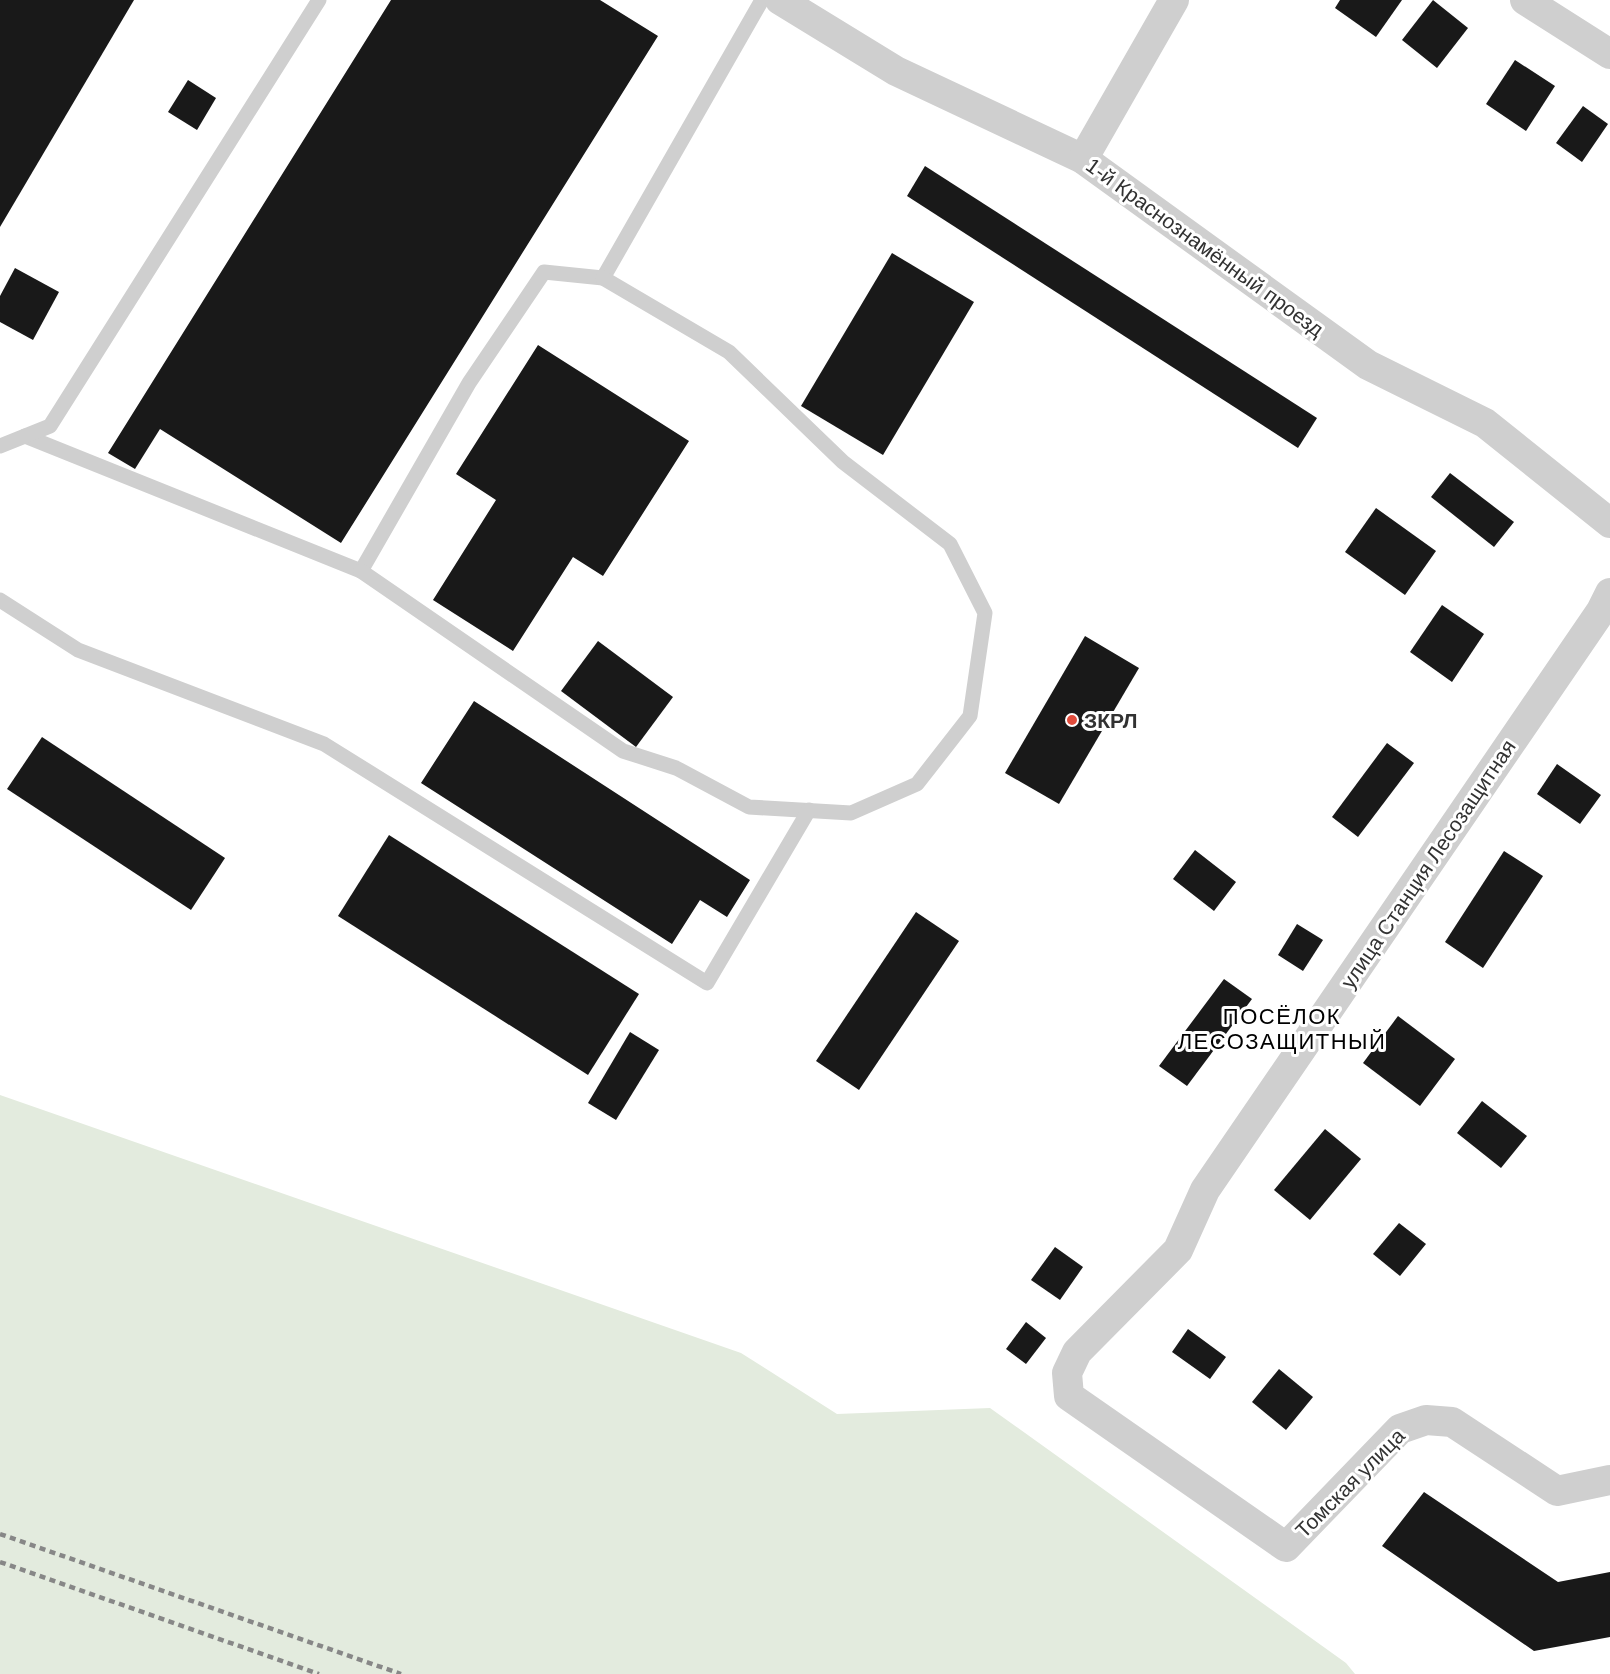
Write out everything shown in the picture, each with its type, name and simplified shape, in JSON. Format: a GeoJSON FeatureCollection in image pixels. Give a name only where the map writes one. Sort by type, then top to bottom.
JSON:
{"type":"FeatureCollection","features":[{"type":"Feature","properties":{"kind":"street","name":"1-й Краснознамённый проезд"},"geometry":{"type":"LineString","coordinates":[[780,0],[896,71],[1083,159],[1368,365],[1485,423],[1610,524]]}},
{"type":"Feature","properties":{"kind":"street"},"geometry":{"type":"LineString","coordinates":[[1083,159],[1174,0]]}},
{"type":"Feature","properties":{"kind":"street"},"geometry":{"type":"LineString","coordinates":[[1525,0],[1610,54]]}},
{"type":"Feature","properties":{"kind":"street","name":"улица Станция Лесозащитная"},"geometry":{"type":"LineString","coordinates":[[1286,1547],[1069,1396],[1067,1373],[1077,1352],[1178,1250],[1205,1190],[1601,611],[1610,593]]}},
{"type":"Feature","properties":{"kind":"street","name":"Томская улица"},"geometry":{"type":"LineString","coordinates":[[1286,1547],[1400,1429],[1426,1420],[1452,1422],[1557,1491],[1610,1480]]}},
{"type":"Feature","properties":{"kind":"lane"},"geometry":{"type":"LineString","coordinates":[[0,446],[50,426],[319,0]]}},
{"type":"Feature","properties":{"kind":"lane"},"geometry":{"type":"LineString","coordinates":[[603,278],[762,0]]}},
{"type":"Feature","properties":{"kind":"lane"},"geometry":{"type":"LineString","coordinates":[[25,436],[361,571],[623,751],[676,768],[749,807],[851,813],[917,784],[969,716],[985,613],[950,544],[843,462],[729,352],[603,278],[544,272],[469,383],[361,571]]}},
{"type":"Feature","properties":{"kind":"lane"},"geometry":{"type":"LineString","coordinates":[[0,600],[78,650],[324,744],[707,982],[809,810]]}},
{"type":"Feature","properties":{"kind":"shaded area"},"geometry":{"type":"Polygon","coordinates":[[[0,1095],[741,1353],[837,1414],[990,1408],[1346,1663],[1355,1674],[0,1674],[0,1095]]]}},
{"type":"Feature","properties":{"kind":"building"},"geometry":{"type":"Polygon","coordinates":[[[0,0],[134,0],[0,227],[0,0]]]}},
{"type":"Feature","properties":{"kind":"building"},"geometry":{"type":"Polygon","coordinates":[[[391,0],[600,0],[658,36],[341,543],[160,429],[135,469],[108,453],[391,0]]]}},
{"type":"Feature","properties":{"kind":"building"},"geometry":{"type":"Polygon","coordinates":[[[1340,0],[1402,0],[1376,37],[1335,8],[1340,0]]]}},
{"type":"Feature","properties":{"kind":"building"},"geometry":{"type":"Polygon","coordinates":[[[1433,0],[1468,28],[1437,68],[1402,40],[1433,0]]]}},
{"type":"Feature","properties":{"kind":"building"},"geometry":{"type":"Polygon","coordinates":[[[1515,60],[1555,86],[1526,131],[1486,104],[1515,60]]]}},
{"type":"Feature","properties":{"kind":"building"},"geometry":{"type":"Polygon","coordinates":[[[188,80],[216,98],[197,130],[168,112],[188,80]]]}},
{"type":"Feature","properties":{"kind":"building"},"geometry":{"type":"Polygon","coordinates":[[[1583,106],[1608,124],[1582,162],[1556,143],[1583,106]]]}},
{"type":"Feature","properties":{"kind":"building"},"geometry":{"type":"Polygon","coordinates":[[[925,166],[1317,418],[1298,448],[907,196],[925,166]]]}},
{"type":"Feature","properties":{"kind":"building"},"geometry":{"type":"Polygon","coordinates":[[[892,253],[974,302],[883,455],[801,406],[892,253]]]}},
{"type":"Feature","properties":{"kind":"building"},"geometry":{"type":"Polygon","coordinates":[[[15,268],[59,292],[33,340],[0,322],[0,296],[15,268]]]}},
{"type":"Feature","properties":{"kind":"building"},"geometry":{"type":"Polygon","coordinates":[[[538,345],[689,441],[603,576],[573,557],[513,651],[433,600],[496,500],[456,474],[538,345]]]}},
{"type":"Feature","properties":{"kind":"building"},"geometry":{"type":"Polygon","coordinates":[[[1450,473],[1514,522],[1494,547],[1431,497],[1450,473]]]}},
{"type":"Feature","properties":{"kind":"building"},"geometry":{"type":"Polygon","coordinates":[[[1376,508],[1436,551],[1405,595],[1345,552],[1376,508]]]}},
{"type":"Feature","properties":{"kind":"building"},"geometry":{"type":"Polygon","coordinates":[[[1442,605],[1484,634],[1452,682],[1410,652],[1442,605]]]}},
{"type":"Feature","properties":{"kind":"building","name":"ЗКРЛ"},"geometry":{"type":"Polygon","coordinates":[[[1085,636],[1139,668],[1059,804],[1005,773],[1085,636]]]}},
{"type":"Feature","properties":{"kind":"building"},"geometry":{"type":"Polygon","coordinates":[[[598,641],[673,697],[636,747],[561,691],[598,641]]]}},
{"type":"Feature","properties":{"kind":"building"},"geometry":{"type":"Polygon","coordinates":[[[474,701],[750,880],[727,917],[700,900],[672,944],[421,783],[474,701]]]}},
{"type":"Feature","properties":{"kind":"building"},"geometry":{"type":"Polygon","coordinates":[[[42,737],[225,858],[191,910],[7,789],[42,737]]]}},
{"type":"Feature","properties":{"kind":"building"},"geometry":{"type":"Polygon","coordinates":[[[1387,743],[1414,763],[1358,837],[1332,817],[1387,743]]]}},
{"type":"Feature","properties":{"kind":"building"},"geometry":{"type":"Polygon","coordinates":[[[1557,764],[1601,795],[1580,824],[1537,794],[1557,764]]]}},
{"type":"Feature","properties":{"kind":"building"},"geometry":{"type":"Polygon","coordinates":[[[389,835],[639,994],[588,1075],[338,916],[389,835]]]}},
{"type":"Feature","properties":{"kind":"building"},"geometry":{"type":"Polygon","coordinates":[[[1195,850],[1236,882],[1214,911],[1173,879],[1195,850]]]}},
{"type":"Feature","properties":{"kind":"building"},"geometry":{"type":"Polygon","coordinates":[[[1504,851],[1543,876],[1483,968],[1445,942],[1504,851]]]}},
{"type":"Feature","properties":{"kind":"building"},"geometry":{"type":"Polygon","coordinates":[[[916,912],[959,941],[859,1090],[816,1061],[916,912]]]}},
{"type":"Feature","properties":{"kind":"building"},"geometry":{"type":"Polygon","coordinates":[[[1297,924],[1323,940],[1303,971],[1278,955],[1297,924]]]}},
{"type":"Feature","properties":{"kind":"building"},"geometry":{"type":"Polygon","coordinates":[[[1224,979],[1252,999],[1187,1086],[1159,1066],[1224,979]]]}},
{"type":"Feature","properties":{"kind":"building"},"geometry":{"type":"Polygon","coordinates":[[[1398,1016],[1455,1059],[1420,1106],[1363,1063],[1398,1016]]]}},
{"type":"Feature","properties":{"kind":"building"},"geometry":{"type":"Polygon","coordinates":[[[630,1032],[659,1050],[616,1120],[588,1103],[630,1032]]]}},
{"type":"Feature","properties":{"kind":"building"},"geometry":{"type":"Polygon","coordinates":[[[1482,1101],[1527,1136],[1501,1168],[1457,1133],[1482,1101]]]}},
{"type":"Feature","properties":{"kind":"building"},"geometry":{"type":"Polygon","coordinates":[[[1325,1129],[1361,1159],[1310,1220],[1274,1190],[1325,1129]]]}},
{"type":"Feature","properties":{"kind":"building"},"geometry":{"type":"Polygon","coordinates":[[[1399,1223],[1426,1244],[1400,1276],[1373,1254],[1399,1223]]]}},
{"type":"Feature","properties":{"kind":"building"},"geometry":{"type":"Polygon","coordinates":[[[1055,1247],[1083,1267],[1060,1300],[1031,1280],[1055,1247]]]}},
{"type":"Feature","properties":{"kind":"building"},"geometry":{"type":"Polygon","coordinates":[[[1026,1322],[1046,1338],[1026,1364],[1006,1349],[1026,1322]]]}},
{"type":"Feature","properties":{"kind":"building"},"geometry":{"type":"Polygon","coordinates":[[[1188,1329],[1226,1357],[1210,1379],[1172,1352],[1188,1329]]]}},
{"type":"Feature","properties":{"kind":"building"},"geometry":{"type":"Polygon","coordinates":[[[1279,1369],[1313,1397],[1286,1430],[1252,1402],[1279,1369]]]}},
{"type":"Feature","properties":{"kind":"building"},"geometry":{"type":"Polygon","coordinates":[[[1424,1492],[1558,1582],[1610,1572],[1610,1637],[1534,1651],[1382,1546],[1424,1492]]]}},
{"type":"Feature","properties":{"kind":"railway"},"geometry":{"type":"LineString","coordinates":[[0,1534],[401,1674]]}},
{"type":"Feature","properties":{"kind":"railway"},"geometry":{"type":"LineString","coordinates":[[0,1562],[319,1674]]}},
{"type":"Feature","properties":{"kind":"place","name":"ЗКРЛ"},"geometry":{"type":"Point","coordinates":[1072,720]}},
{"type":"Feature","properties":{"kind":"district","name":"ПОСЁЛОК ЛЕСОЗАЩИТНЫЙ"},"geometry":{"type":"Point","coordinates":[1282,1028]}}]}
